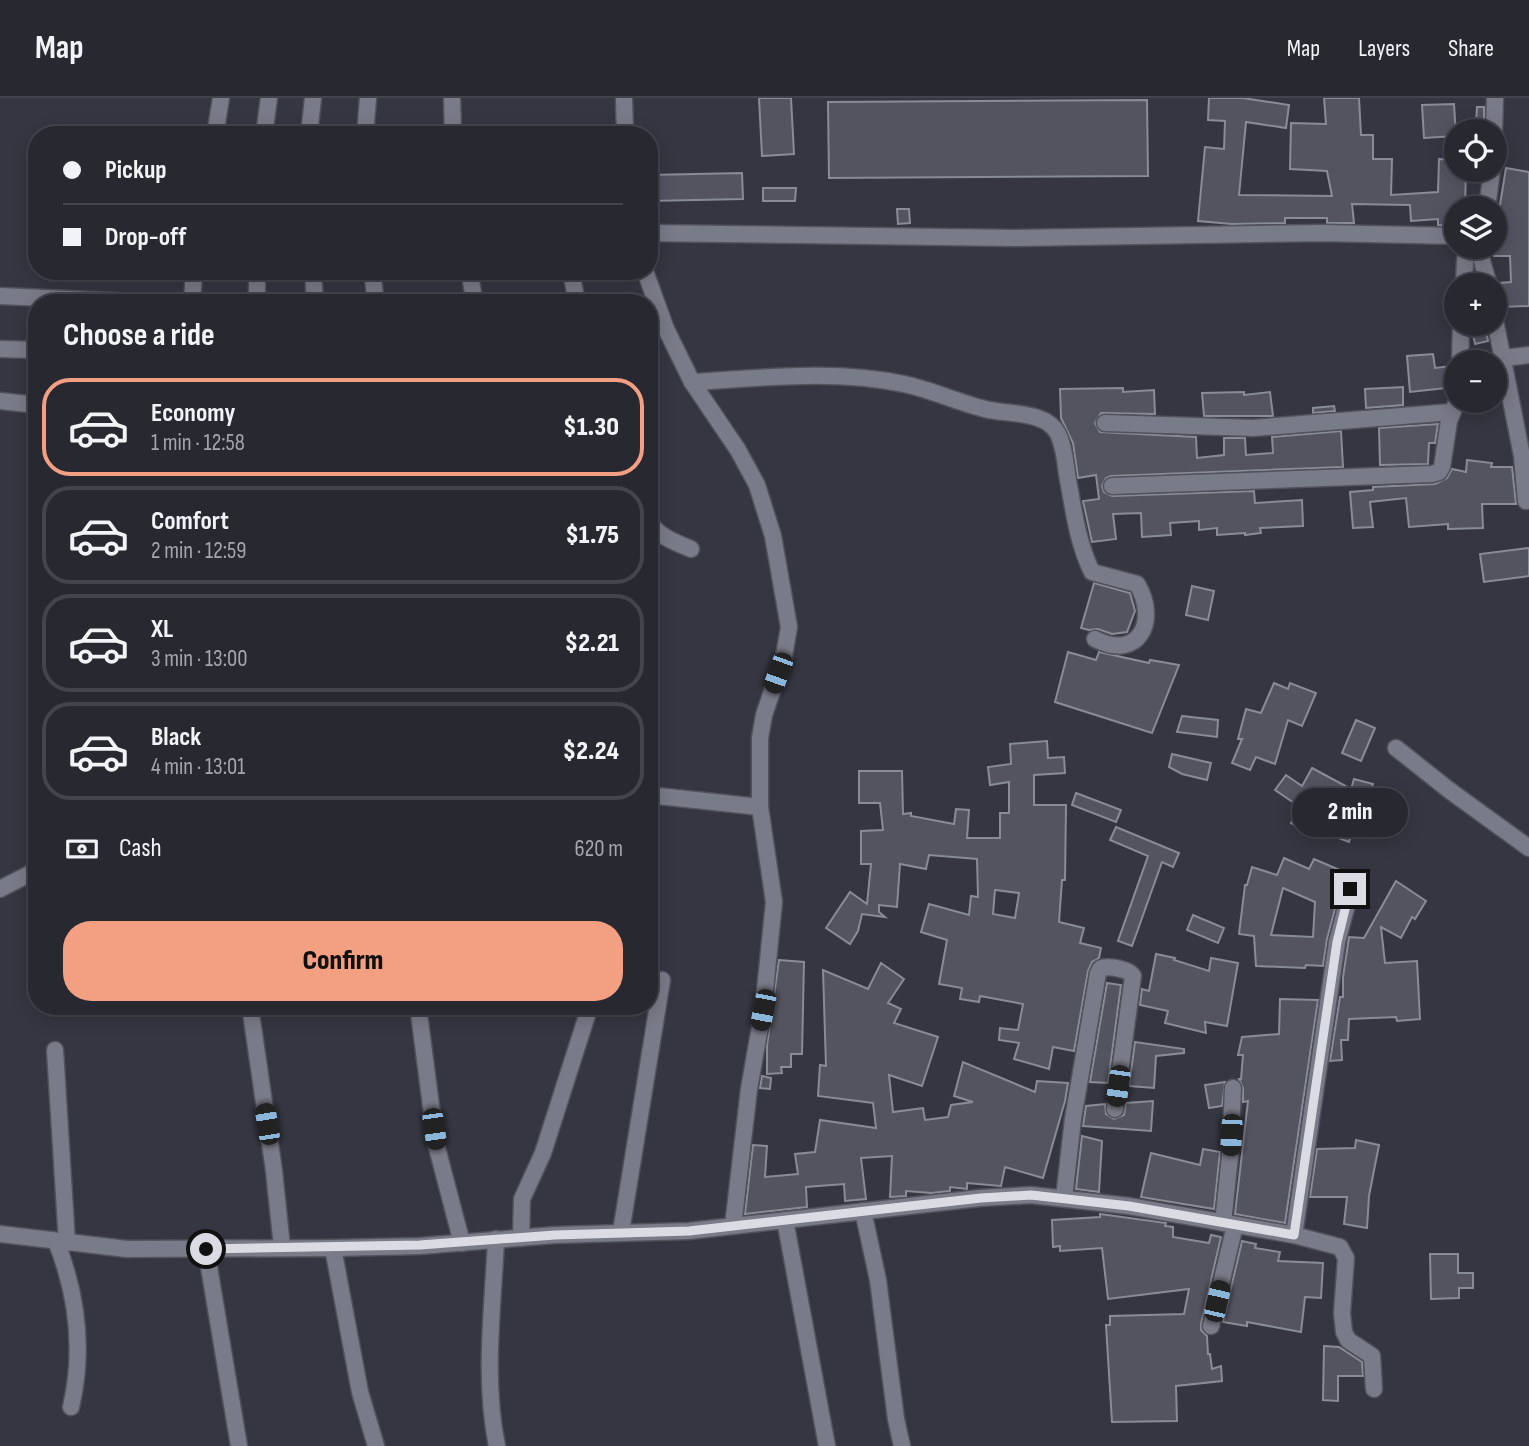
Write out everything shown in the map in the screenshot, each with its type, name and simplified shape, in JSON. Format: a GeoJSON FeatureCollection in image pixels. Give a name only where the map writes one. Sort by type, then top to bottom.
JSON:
{"type":"FeatureCollection","features":[{"type":"Feature","properties":{"kind":"street"},"geometry":{"type":"LineString","coordinates":[[216,126],[221,98]]}},
{"type":"Feature","properties":{"kind":"street"},"geometry":{"type":"LineString","coordinates":[[265,126],[269,98]]}},
{"type":"Feature","properties":{"kind":"street"},"geometry":{"type":"LineString","coordinates":[[310,126],[313,98]]}},
{"type":"Feature","properties":{"kind":"street"},"geometry":{"type":"LineString","coordinates":[[366,126],[368,98]]}},
{"type":"Feature","properties":{"kind":"street"},"geometry":{"type":"LineString","coordinates":[[452,98],[453,126]]}},
{"type":"Feature","properties":{"kind":"street"},"geometry":{"type":"LineString","coordinates":[[624,98],[625,126]]}},
{"type":"Feature","properties":{"kind":"street"},"geometry":{"type":"LineString","coordinates":[[1494,119],[1495,98]]}},
{"type":"Feature","properties":{"kind":"street"},"geometry":{"type":"LineString","coordinates":[[658,233],[1013,238],[1324,233],[1444,236]]}},
{"type":"Feature","properties":{"kind":"street"},"geometry":{"type":"LineString","coordinates":[[0,296],[28,297]]}},
{"type":"Feature","properties":{"kind":"street"},"geometry":{"type":"LineString","coordinates":[[658,307],[692,382],[738,450],[757,485],[773,536],[789,626],[784,656],[764,715],[760,738],[760,807],[774,902],[763,1010],[748,1089],[733,1226]]}},
{"type":"Feature","properties":{"kind":"street"},"geometry":{"type":"LineString","coordinates":[[0,349],[28,350]]}},
{"type":"Feature","properties":{"kind":"street"},"geometry":{"type":"LineString","coordinates":[[1507,358],[1529,355]]}},
{"type":"Feature","properties":{"kind":"street"},"geometry":{"type":"LineString","coordinates":[[1507,374],[1527,501]]}},
{"type":"Feature","properties":{"kind":"street"},"geometry":{"type":"LineString","coordinates":[[692,382],[788,377],[874,379],[934,392],[987,410],[1041,418],[1057,431],[1079,533],[1092,572],[1137,584],[1145,597],[1147,612],[1139,637],[1121,647],[1108,646],[1095,639]]}},
{"type":"Feature","properties":{"kind":"street"},"geometry":{"type":"LineString","coordinates":[[0,401],[28,404]]}},
{"type":"Feature","properties":{"kind":"street"},"geometry":{"type":"LineString","coordinates":[[1105,423],[1253,428],[1444,407]]}},
{"type":"Feature","properties":{"kind":"street"},"geometry":{"type":"LineString","coordinates":[[1112,486],[1432,474],[1439,472],[1442,467],[1453,413]]}},
{"type":"Feature","properties":{"kind":"street"},"geometry":{"type":"LineString","coordinates":[[658,533],[691,549]]}},
{"type":"Feature","properties":{"kind":"street"},"geometry":{"type":"LineString","coordinates":[[1396,748],[1529,848]]}},
{"type":"Feature","properties":{"kind":"street"},"geometry":{"type":"LineString","coordinates":[[658,796],[760,807]]}},
{"type":"Feature","properties":{"kind":"street"},"geometry":{"type":"LineString","coordinates":[[0,889],[28,875]]}},
{"type":"Feature","properties":{"kind":"street"},"geometry":{"type":"LineString","coordinates":[[1294,1235],[1337,942],[1350,889]]}},
{"type":"Feature","properties":{"kind":"street"},"geometry":{"type":"LineString","coordinates":[[1063,1198],[1081,1064],[1098,972],[1105,967],[1129,972],[1133,976],[1115,1110]]}},
{"type":"Feature","properties":{"kind":"street"},"geometry":{"type":"LineString","coordinates":[[658,1005],[662,980]]}},
{"type":"Feature","properties":{"kind":"street"},"geometry":{"type":"LineString","coordinates":[[251,1015],[282,1247]]}},
{"type":"Feature","properties":{"kind":"street"},"geometry":{"type":"LineString","coordinates":[[419,1015],[436,1144],[462,1243]]}},
{"type":"Feature","properties":{"kind":"street"},"geometry":{"type":"LineString","coordinates":[[521,1238],[522,1199],[543,1153],[587,1015]]}},
{"type":"Feature","properties":{"kind":"street"},"geometry":{"type":"LineString","coordinates":[[621,1232],[656,1015]]}},
{"type":"Feature","properties":{"kind":"street"},"geometry":{"type":"LineString","coordinates":[[55,1050],[61,1242],[74,1305],[78,1344],[76,1384],[71,1407]]}},
{"type":"Feature","properties":{"kind":"street"},"geometry":{"type":"LineString","coordinates":[[1211,1326],[1229,1224],[1233,1088]]}},
{"type":"Feature","properties":{"kind":"street"},"geometry":{"type":"LineString","coordinates":[[0,1234],[127,1249],[334,1248],[462,1243],[621,1232],[652,1233],[981,1198],[1031,1195],[1063,1198],[1129,1206],[1294,1235],[1340,1247],[1346,1258],[1342,1313],[1344,1332],[1348,1340],[1372,1356],[1374,1388]]}},
{"type":"Feature","properties":{"kind":"street"},"geometry":{"type":"LineString","coordinates":[[863,1211],[878,1280],[895,1419],[902,1446]]}},
{"type":"Feature","properties":{"kind":"street"},"geometry":{"type":"LineString","coordinates":[[785,1220],[827,1446]]}},
{"type":"Feature","properties":{"kind":"street"},"geometry":{"type":"LineString","coordinates":[[496,1239],[490,1383],[492,1423],[497,1446]]}},
{"type":"Feature","properties":{"kind":"street"},"geometry":{"type":"LineString","coordinates":[[334,1248],[360,1392],[376,1446]]}},
{"type":"Feature","properties":{"kind":"street"},"geometry":{"type":"LineString","coordinates":[[206,1249],[239,1446]]}},
{"type":"Feature","properties":{"kind":"building"},"geometry":{"type":"Polygon","coordinates":[[[759,98],[791,98],[794,154],[762,156],[759,98]]]}},
{"type":"Feature","properties":{"kind":"building"},"geometry":{"type":"Polygon","coordinates":[[[1209,98],[1243,98],[1289,105],[1286,128],[1246,122],[1239,195],[1332,196],[1327,171],[1290,169],[1291,123],[1326,124],[1324,98],[1359,98],[1361,135],[1373,135],[1373,159],[1392,159],[1391,195],[1438,192],[1439,159],[1444,159],[1444,182],[1466,182],[1465,196],[1444,196],[1444,225],[1438,225],[1438,219],[1411,221],[1410,205],[1352,204],[1354,223],[1327,223],[1327,218],[1285,218],[1285,223],[1232,224],[1198,221],[1205,147],[1224,149],[1225,121],[1208,120],[1209,98]]]}},
{"type":"Feature","properties":{"kind":"building"},"geometry":{"type":"Polygon","coordinates":[[[1147,100],[1148,176],[829,178],[828,102],[1147,100]]]}},
{"type":"Feature","properties":{"kind":"building"},"geometry":{"type":"Polygon","coordinates":[[[1454,104],[1455,119],[1444,119],[1444,137],[1424,138],[1422,105],[1454,104]]]}},
{"type":"Feature","properties":{"kind":"building"},"geometry":{"type":"Polygon","coordinates":[[[1477,107],[1484,107],[1484,119],[1476,119],[1477,107]]]}},
{"type":"Feature","properties":{"kind":"building"},"geometry":{"type":"Polygon","coordinates":[[[1507,168],[1529,172],[1529,306],[1507,307],[1507,282],[1511,282],[1510,256],[1507,256],[1507,196],[1501,196],[1504,182],[1507,182],[1507,168]]]}},
{"type":"Feature","properties":{"kind":"building"},"geometry":{"type":"Polygon","coordinates":[[[742,173],[743,199],[658,201],[658,175],[742,173]]]}},
{"type":"Feature","properties":{"kind":"building"},"geometry":{"type":"Polygon","coordinates":[[[763,188],[796,188],[795,201],[763,201],[763,188]]]}},
{"type":"Feature","properties":{"kind":"building"},"geometry":{"type":"Polygon","coordinates":[[[897,209],[909,209],[910,223],[898,224],[897,209]]]}},
{"type":"Feature","properties":{"kind":"building"},"geometry":{"type":"Polygon","coordinates":[[[1473,336],[1487,336],[1488,341],[1475,344],[1473,336]]]}},
{"type":"Feature","properties":{"kind":"building"},"geometry":{"type":"Polygon","coordinates":[[[1433,354],[1435,368],[1444,367],[1444,388],[1410,392],[1407,356],[1433,354]]]}},
{"type":"Feature","properties":{"kind":"building"},"geometry":{"type":"Polygon","coordinates":[[[1403,387],[1403,405],[1366,408],[1365,389],[1403,387]]]}},
{"type":"Feature","properties":{"kind":"building"},"geometry":{"type":"Polygon","coordinates":[[[1123,388],[1123,392],[1154,390],[1155,414],[1101,413],[1095,423],[1100,432],[1196,437],[1197,458],[1224,455],[1224,438],[1245,438],[1246,455],[1273,453],[1272,437],[1341,431],[1343,467],[1111,476],[1106,478],[1102,486],[1104,492],[1112,496],[1254,491],[1255,503],[1302,500],[1303,526],[1260,528],[1261,533],[1245,535],[1217,535],[1217,528],[1199,530],[1199,521],[1170,523],[1171,535],[1142,537],[1141,513],[1113,514],[1116,539],[1092,542],[1083,501],[1099,499],[1096,475],[1078,478],[1073,443],[1061,418],[1060,389],[1123,388]]]}},
{"type":"Feature","properties":{"kind":"building"},"geometry":{"type":"Polygon","coordinates":[[[1244,392],[1244,395],[1270,392],[1273,416],[1204,416],[1202,393],[1244,392]]]}},
{"type":"Feature","properties":{"kind":"building"},"geometry":{"type":"Polygon","coordinates":[[[1334,406],[1335,411],[1313,413],[1313,408],[1334,406]]]}},
{"type":"Feature","properties":{"kind":"building"},"geometry":{"type":"Polygon","coordinates":[[[1438,424],[1435,443],[1429,443],[1428,464],[1380,465],[1379,428],[1438,424]]]}},
{"type":"Feature","properties":{"kind":"building"},"geometry":{"type":"Polygon","coordinates":[[[1467,460],[1492,463],[1491,467],[1512,467],[1516,504],[1482,504],[1483,528],[1448,529],[1448,524],[1409,527],[1406,498],[1370,502],[1373,527],[1353,528],[1350,492],[1373,490],[1373,487],[1435,484],[1447,478],[1452,469],[1466,472],[1467,460]]]}},
{"type":"Feature","properties":{"kind":"building"},"geometry":{"type":"Polygon","coordinates":[[[1529,548],[1529,576],[1484,582],[1480,554],[1529,548]]]}},
{"type":"Feature","properties":{"kind":"building"},"geometry":{"type":"Polygon","coordinates":[[[1094,583],[1130,593],[1135,611],[1127,632],[1112,634],[1098,629],[1081,628],[1094,583]]]}},
{"type":"Feature","properties":{"kind":"building"},"geometry":{"type":"Polygon","coordinates":[[[1192,586],[1214,591],[1208,620],[1186,615],[1192,586]]]}},
{"type":"Feature","properties":{"kind":"building"},"geometry":{"type":"Polygon","coordinates":[[[1068,652],[1096,660],[1099,652],[1149,663],[1150,660],[1179,665],[1152,733],[1055,702],[1068,652]]]}},
{"type":"Feature","properties":{"kind":"building"},"geometry":{"type":"Polygon","coordinates":[[[1274,683],[1288,689],[1290,683],[1316,693],[1302,726],[1288,720],[1275,764],[1256,757],[1250,770],[1232,763],[1242,739],[1238,739],[1246,709],[1261,713],[1274,683]]]}},
{"type":"Feature","properties":{"kind":"building"},"geometry":{"type":"Polygon","coordinates":[[[1182,716],[1218,720],[1217,737],[1177,732],[1182,716]]]}},
{"type":"Feature","properties":{"kind":"building"},"geometry":{"type":"Polygon","coordinates":[[[1356,720],[1375,728],[1361,761],[1342,753],[1356,720]]]}},
{"type":"Feature","properties":{"kind":"building"},"geometry":{"type":"Polygon","coordinates":[[[1047,741],[1048,758],[1064,757],[1065,773],[1034,775],[1034,805],[1066,805],[1065,880],[1062,880],[1059,922],[1084,928],[1080,943],[1101,948],[1099,958],[1092,962],[1088,971],[1074,1051],[1053,1047],[1049,1069],[1014,1059],[1019,1043],[999,1040],[1000,1028],[1018,1030],[1023,1004],[980,996],[979,1002],[960,999],[962,988],[939,984],[947,940],[921,932],[929,904],[969,915],[971,896],[978,897],[977,859],[929,855],[926,869],[900,864],[897,907],[879,905],[879,912],[885,917],[862,914],[858,931],[850,944],[826,928],[850,892],[867,904],[871,864],[861,864],[861,831],[883,830],[880,803],[859,803],[859,771],[902,771],[903,814],[911,813],[911,816],[954,824],[956,809],[969,810],[967,838],[1000,838],[1000,813],[1009,813],[1009,782],[990,785],[988,767],[1011,764],[1010,744],[1047,741]],[[995,890],[993,914],[1015,918],[1019,893],[995,890]]]}},
{"type":"Feature","properties":{"kind":"building"},"geometry":{"type":"Polygon","coordinates":[[[1172,754],[1211,763],[1207,780],[1182,774],[1169,767],[1172,754]]]}},
{"type":"Feature","properties":{"kind":"building"},"geometry":{"type":"Polygon","coordinates":[[[1312,768],[1351,789],[1354,779],[1373,784],[1369,797],[1380,800],[1375,817],[1359,812],[1349,842],[1312,828],[1309,833],[1291,823],[1300,807],[1275,790],[1286,775],[1302,786],[1312,768]]]}},
{"type":"Feature","properties":{"kind":"building"},"geometry":{"type":"Polygon","coordinates":[[[1076,793],[1121,810],[1116,822],[1072,805],[1076,793]]]}},
{"type":"Feature","properties":{"kind":"building"},"geometry":{"type":"Polygon","coordinates":[[[1116,827],[1179,853],[1173,867],[1162,862],[1132,946],[1118,941],[1148,856],[1110,840],[1116,827]]]}},
{"type":"Feature","properties":{"kind":"building"},"geometry":{"type":"Polygon","coordinates":[[[1284,858],[1309,869],[1314,859],[1349,874],[1341,886],[1323,966],[1256,966],[1254,936],[1239,934],[1245,885],[1252,867],[1277,875],[1284,858]],[[1283,888],[1271,935],[1313,937],[1315,902],[1283,888]]]}},
{"type":"Feature","properties":{"kind":"building"},"geometry":{"type":"Polygon","coordinates":[[[1396,881],[1426,901],[1415,919],[1412,917],[1401,938],[1381,927],[1385,963],[1417,961],[1420,1019],[1349,1019],[1348,1040],[1341,1040],[1342,1060],[1330,1061],[1340,997],[1343,997],[1349,937],[1364,938],[1396,881]]]}},
{"type":"Feature","properties":{"kind":"building"},"geometry":{"type":"Polygon","coordinates":[[[1193,915],[1224,928],[1218,943],[1187,930],[1193,915]]]}},
{"type":"Feature","properties":{"kind":"building"},"geometry":{"type":"Polygon","coordinates":[[[1156,954],[1209,971],[1211,958],[1238,963],[1227,1026],[1205,1022],[1206,1033],[1165,1023],[1168,1011],[1140,1005],[1142,989],[1149,991],[1156,954]]]}},
{"type":"Feature","properties":{"kind":"building"},"geometry":{"type":"Polygon","coordinates":[[[779,960],[804,962],[802,1054],[791,1054],[791,1067],[781,1067],[782,1073],[767,1074],[767,1045],[779,960]]]}},
{"type":"Feature","properties":{"kind":"building"},"geometry":{"type":"Polygon","coordinates":[[[881,963],[904,979],[888,1003],[901,1009],[894,1023],[938,1037],[922,1086],[889,1075],[893,1112],[923,1108],[925,1120],[948,1117],[951,1105],[973,1102],[954,1096],[963,1062],[1035,1092],[1037,1081],[1068,1083],[1043,1178],[1005,1167],[1001,1186],[967,1183],[967,1189],[950,1187],[950,1191],[931,1193],[906,1191],[906,1196],[890,1197],[892,1156],[861,1158],[866,1199],[845,1201],[844,1184],[806,1187],[807,1207],[745,1214],[753,1145],[767,1146],[765,1177],[798,1174],[795,1154],[815,1152],[820,1120],[876,1128],[873,1103],[818,1096],[820,1065],[826,1066],[823,970],[868,989],[881,963]]]}},
{"type":"Feature","properties":{"kind":"building"},"geometry":{"type":"Polygon","coordinates":[[[1107,983],[1121,985],[1108,1083],[1090,1082],[1107,983]]]}},
{"type":"Feature","properties":{"kind":"building"},"geometry":{"type":"Polygon","coordinates":[[[1280,999],[1318,1000],[1285,1223],[1235,1214],[1248,1101],[1243,1102],[1243,1088],[1239,1079],[1243,1055],[1238,1055],[1242,1037],[1279,1034],[1280,999]]]}},
{"type":"Feature","properties":{"kind":"building"},"geometry":{"type":"Polygon","coordinates":[[[1135,1042],[1184,1049],[1184,1053],[1156,1056],[1154,1088],[1129,1086],[1135,1042]]]}},
{"type":"Feature","properties":{"kind":"building"},"geometry":{"type":"Polygon","coordinates":[[[762,1076],[771,1078],[770,1089],[760,1088],[762,1076]]]}},
{"type":"Feature","properties":{"kind":"building"},"geometry":{"type":"Polygon","coordinates":[[[1225,1082],[1222,1106],[1209,1108],[1205,1085],[1225,1082]]]}},
{"type":"Feature","properties":{"kind":"building"},"geometry":{"type":"Polygon","coordinates":[[[1153,1101],[1151,1131],[1083,1126],[1086,1106],[1105,1104],[1106,1114],[1114,1119],[1124,1115],[1126,1103],[1153,1101]]]}},
{"type":"Feature","properties":{"kind":"building"},"geometry":{"type":"Polygon","coordinates":[[[1082,1136],[1102,1141],[1099,1192],[1076,1189],[1082,1136]]]}},
{"type":"Feature","properties":{"kind":"building"},"geometry":{"type":"Polygon","coordinates":[[[1356,1140],[1379,1145],[1369,1196],[1367,1228],[1344,1224],[1347,1197],[1310,1197],[1317,1149],[1355,1148],[1356,1140]]]}},
{"type":"Feature","properties":{"kind":"building"},"geometry":{"type":"Polygon","coordinates":[[[1203,1149],[1220,1152],[1214,1209],[1141,1197],[1151,1153],[1200,1165],[1203,1149]]]}},
{"type":"Feature","properties":{"kind":"building"},"geometry":{"type":"Polygon","coordinates":[[[1100,1214],[1166,1223],[1165,1226],[1173,1227],[1173,1237],[1209,1243],[1211,1235],[1221,1237],[1201,1330],[1207,1336],[1212,1369],[1221,1366],[1222,1381],[1176,1386],[1177,1421],[1112,1422],[1106,1325],[1110,1325],[1110,1316],[1184,1314],[1189,1289],[1108,1299],[1102,1248],[1060,1251],[1060,1246],[1053,1247],[1052,1220],[1100,1217],[1100,1214]]]}},
{"type":"Feature","properties":{"kind":"building"},"geometry":{"type":"Polygon","coordinates":[[[1242,1241],[1256,1244],[1255,1248],[1280,1252],[1278,1261],[1323,1263],[1321,1298],[1305,1297],[1301,1332],[1247,1322],[1247,1326],[1223,1322],[1242,1241]]]}},
{"type":"Feature","properties":{"kind":"building"},"geometry":{"type":"Polygon","coordinates":[[[1430,1254],[1458,1254],[1458,1273],[1473,1273],[1473,1288],[1459,1288],[1459,1298],[1431,1299],[1430,1254]]]}},
{"type":"Feature","properties":{"kind":"building"},"geometry":{"type":"Polygon","coordinates":[[[1324,1346],[1339,1347],[1362,1362],[1363,1376],[1338,1376],[1338,1401],[1323,1400],[1324,1346]]]}},
{"type":"Feature","properties":{"kind":"route"},"geometry":{"type":"LineString","coordinates":[[206,1249],[420,1245],[555,1235],[689,1231],[981,1198],[1031,1195],[1129,1206],[1294,1235],[1337,942],[1350,889]]}}]}
